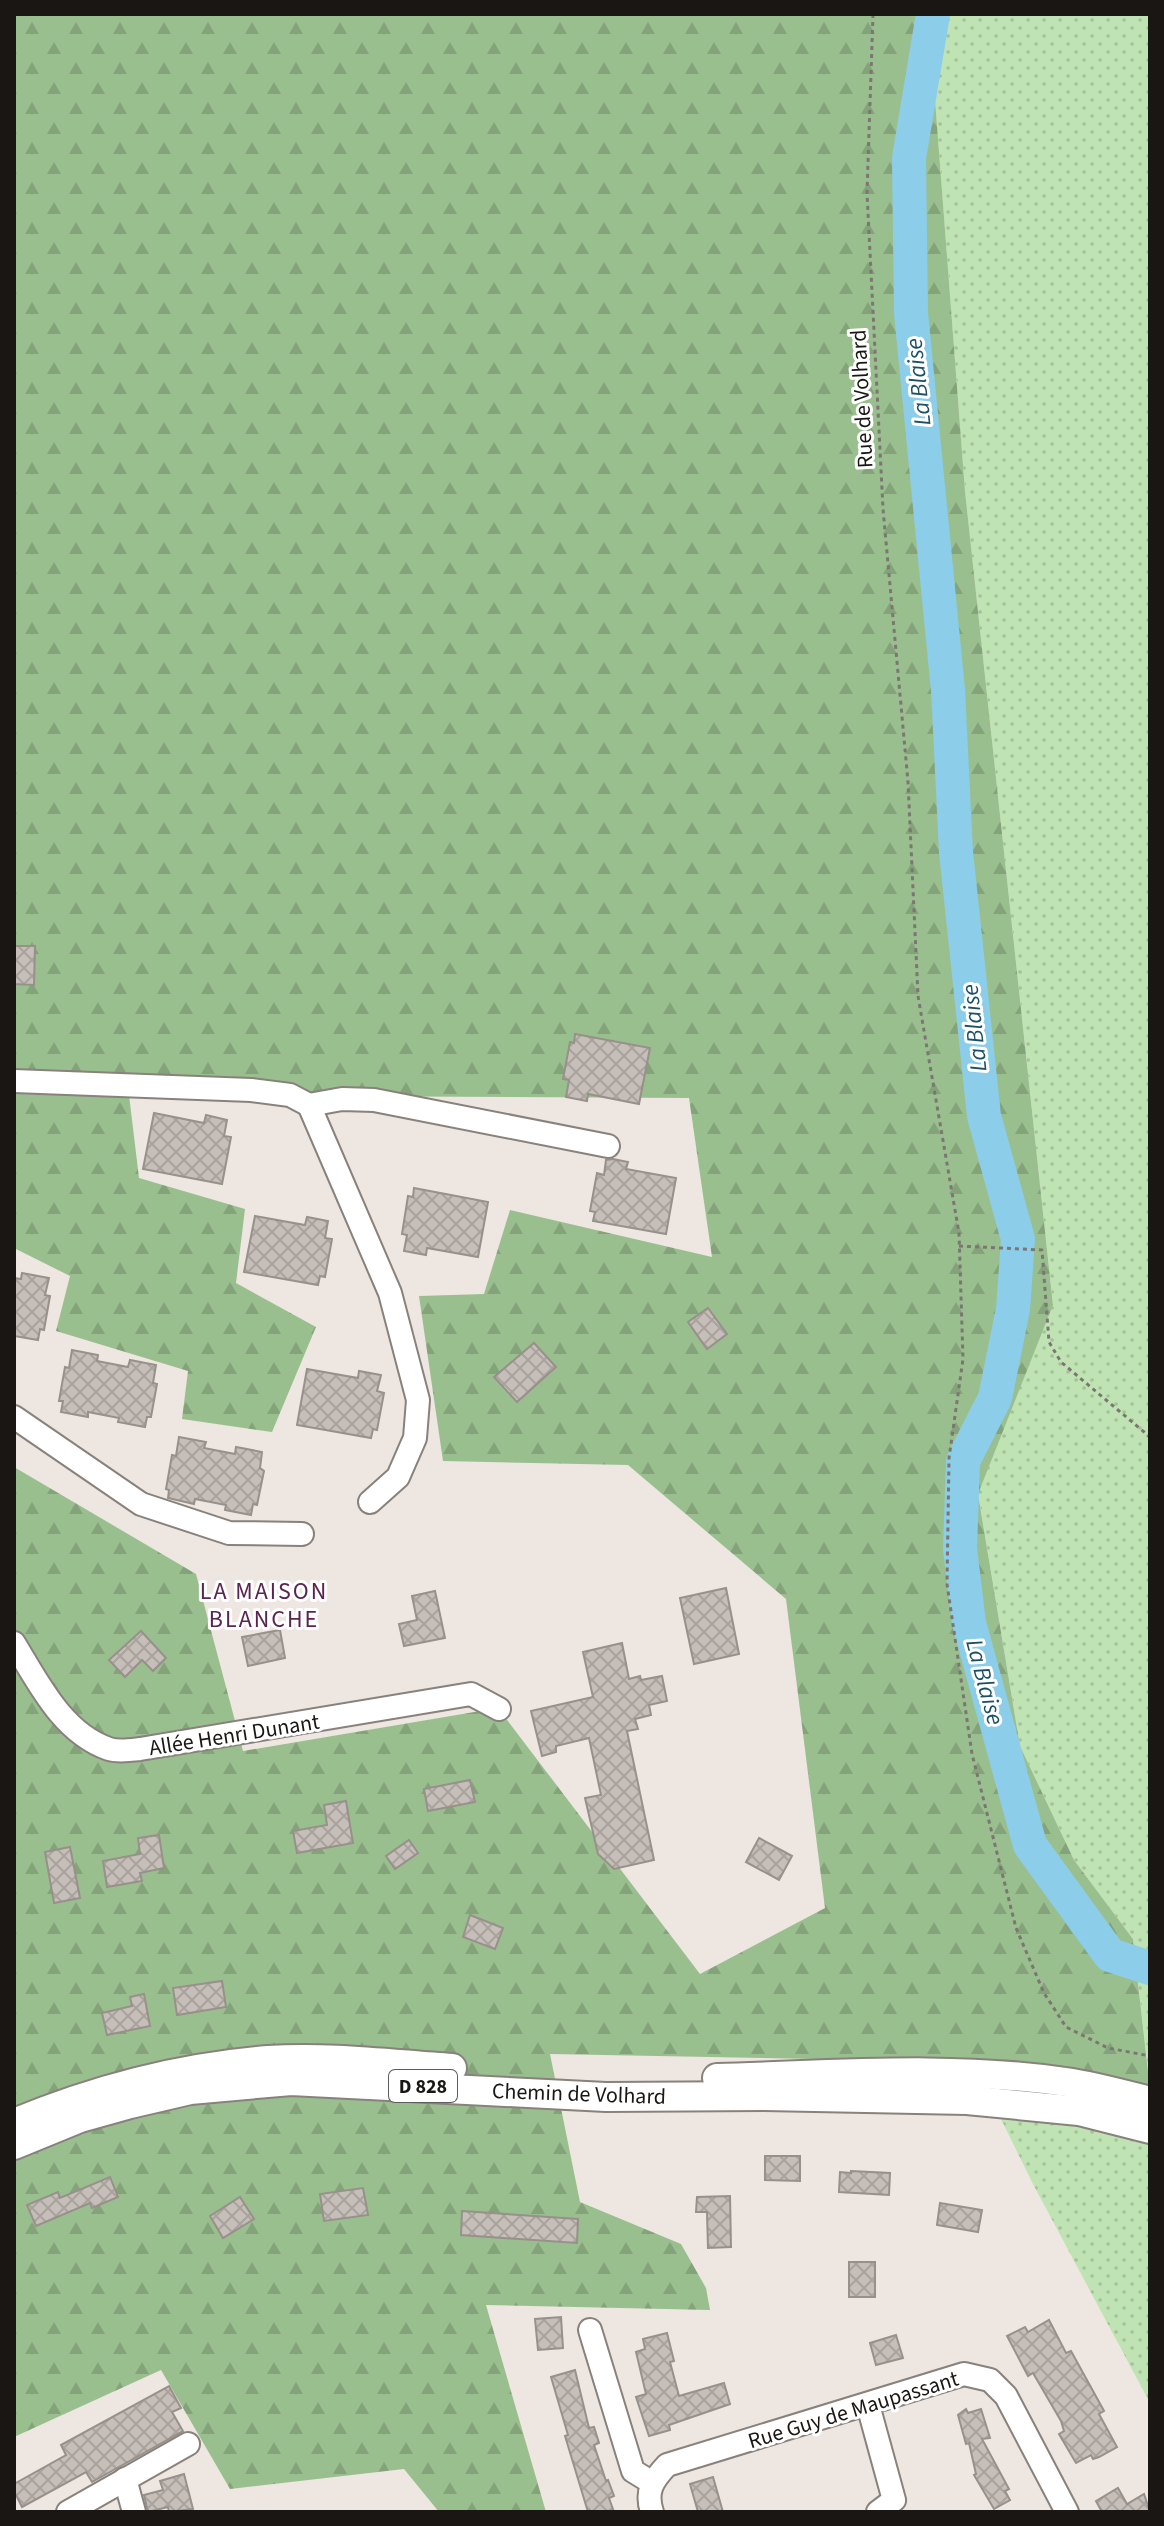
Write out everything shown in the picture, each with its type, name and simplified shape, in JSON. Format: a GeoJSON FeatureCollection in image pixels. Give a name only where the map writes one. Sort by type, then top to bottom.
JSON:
{"type":"FeatureCollection","features":[{"type":"Feature","properties":{"kind":"main road","name":"Chemin de Volhard"},"geometry":{"type":"LineString","coordinates":[[14,2123],[105,2089],[161,2075],[256,2062],[313,2059],[644,2080],[988,2074],[1068,2082],[1150,2101]]}},
{"type":"Feature","properties":{"kind":"main road","name":"Chemin de Volhard"},"geometry":{"type":"LineString","coordinates":[[14,2145],[80,2118],[190,2090],[291,2081],[606,2097],[967,2100],[1079,2111],[1150,2129]]}},
{"type":"Feature","properties":{"kind":"street"},"geometry":{"type":"LineString","coordinates":[[14,1081],[251,1090],[290,1095],[309,1105],[342,1099],[374,1100],[608,1146]]}},
{"type":"Feature","properties":{"kind":"street"},"geometry":{"type":"LineString","coordinates":[[309,1105],[390,1293],[418,1400],[415,1438],[398,1477],[370,1502]]}},
{"type":"Feature","properties":{"kind":"street"},"geometry":{"type":"LineString","coordinates":[[14,1417],[141,1504],[229,1533],[302,1534]]}},
{"type":"Feature","properties":{"kind":"street","name":"Allée Henri Dunant"},"geometry":{"type":"LineString","coordinates":[[14,1643],[53,1706],[87,1737],[111,1751],[140,1749],[471,1694],[499,1709]]}},
{"type":"Feature","properties":{"kind":"street"},"geometry":{"type":"LineString","coordinates":[[590,2330],[633,2471],[651,2482],[648,2501],[652,2512]]}},
{"type":"Feature","properties":{"kind":"street","name":"Rue Guy de Maupassant"},"geometry":{"type":"LineString","coordinates":[[651,2482],[667,2465],[964,2374],[990,2380],[1006,2396],[1067,2512]]}},
{"type":"Feature","properties":{"kind":"street"},"geometry":{"type":"LineString","coordinates":[[868,2405],[894,2500],[878,2512]]}},
{"type":"Feature","properties":{"kind":"street"},"geometry":{"type":"LineString","coordinates":[[68,2512],[188,2444]]}},
{"type":"Feature","properties":{"kind":"street"},"geometry":{"type":"LineString","coordinates":[[125,2479],[134,2512]]}},
{"type":"Feature","properties":{"kind":"path","name":"Rue de Volhard"},"geometry":{"type":"LineString","coordinates":[[873,14],[867,193],[883,509],[908,782],[918,996],[959,1246],[963,1359],[949,1458],[947,1584],[972,1754],[1016,1928],[1044,1993],[1066,2027],[1108,2048],[1150,2056]]}},
{"type":"Feature","properties":{"kind":"path"},"geometry":{"type":"LineString","coordinates":[[959,1246],[1042,1250],[1049,1342],[1061,1362],[1150,1437]]}},
{"type":"Feature","properties":{"kind":"green space"},"geometry":{"type":"Polygon","coordinates":[[[14,14],[933,14],[932,60],[965,491],[1053,1305],[978,1494],[1020,1746],[1074,1860],[1133,1939],[1150,2089],[973,2062],[550,2054],[580,2202],[681,2244],[706,2288],[710,2310],[486,2305],[546,2512],[439,2512],[404,2469],[230,2489],[161,2370],[14,2437],[14,1467],[196,1574],[243,1751],[498,1708],[700,1974],[825,1908],[786,1599],[628,1465],[443,1461],[419,1296],[484,1294],[510,1210],[712,1257],[689,1098],[129,1095],[139,1178],[245,1209],[236,1283],[316,1327],[272,1432],[182,1419],[188,1371],[56,1331],[70,1276],[14,1248],[14,14]]]}},
{"type":"Feature","properties":{"kind":"green space"},"geometry":{"type":"Polygon","coordinates":[[[933,14],[1150,14],[1150,2086],[1133,1939],[1074,1860],[1020,1746],[978,1493],[1053,1304],[965,491],[932,60],[933,14]]]}},
{"type":"Feature","properties":{"kind":"green space"},"geometry":{"type":"Polygon","coordinates":[[[973,2062],[1150,2089],[1150,2403],[1033,2184],[973,2062]]]}},
{"type":"Feature","properties":{"kind":"building"},"geometry":{"type":"Polygon","coordinates":[[[14,946],[35,946],[34,985],[14,984],[14,946]]]}},
{"type":"Feature","properties":{"kind":"building"},"geometry":{"type":"Polygon","coordinates":[[[575,1034],[650,1048],[639,1104],[588,1094],[587,1101],[566,1097],[569,1080],[563,1079],[570,1042],[574,1043],[575,1034]]]}},
{"type":"Feature","properties":{"kind":"building"},"geometry":{"type":"Polygon","coordinates":[[[154,1113],[204,1123],[206,1115],[227,1120],[224,1136],[231,1137],[222,1184],[143,1169],[154,1113]]]}},
{"type":"Feature","properties":{"kind":"building"},"geometry":{"type":"Polygon","coordinates":[[[606,1160],[628,1162],[626,1169],[676,1178],[666,1234],[593,1221],[595,1212],[590,1211],[597,1173],[604,1175],[606,1160]]]}},
{"type":"Feature","properties":{"kind":"building"},"geometry":{"type":"Polygon","coordinates":[[[414,1188],[488,1202],[478,1257],[427,1248],[426,1255],[404,1251],[407,1235],[402,1234],[408,1196],[413,1197],[414,1188]]]}},
{"type":"Feature","properties":{"kind":"building"},"geometry":{"type":"Polygon","coordinates":[[[255,1216],[305,1225],[307,1217],[328,1221],[325,1238],[332,1239],[325,1277],[320,1276],[318,1285],[244,1272],[255,1216]]]}},
{"type":"Feature","properties":{"kind":"building"},"geometry":{"type":"Polygon","coordinates":[[[22,1273],[49,1278],[45,1295],[50,1296],[44,1330],[40,1329],[38,1340],[14,1336],[14,1278],[21,1279],[22,1273]]]}},
{"type":"Feature","properties":{"kind":"building"},"geometry":{"type":"Polygon","coordinates":[[[708,1308],[727,1334],[707,1349],[688,1322],[708,1308]]]}},
{"type":"Feature","properties":{"kind":"building"},"geometry":{"type":"Polygon","coordinates":[[[534,1343],[556,1367],[517,1402],[494,1377],[534,1343]]]}},
{"type":"Feature","properties":{"kind":"building"},"geometry":{"type":"Polygon","coordinates":[[[72,1350],[98,1355],[97,1361],[128,1367],[130,1360],[156,1365],[153,1383],[157,1384],[151,1417],[147,1417],[145,1427],[88,1412],[88,1417],[61,1412],[63,1401],[59,1401],[65,1367],[69,1368],[72,1350]]]}},
{"type":"Feature","properties":{"kind":"building"},"geometry":{"type":"Polygon","coordinates":[[[307,1369],[358,1378],[359,1371],[381,1375],[377,1391],[384,1393],[377,1430],[373,1429],[371,1438],[297,1425],[307,1369]]]}},
{"type":"Feature","properties":{"kind":"building"},"geometry":{"type":"Polygon","coordinates":[[[179,1437],[206,1442],[204,1448],[235,1454],[236,1447],[262,1452],[260,1468],[264,1471],[257,1505],[253,1504],[251,1515],[225,1510],[226,1505],[195,1499],[194,1504],[168,1498],[169,1490],[166,1489],[172,1455],[176,1456],[179,1437]]]}},
{"type":"Feature","properties":{"kind":"building"},"geometry":{"type":"Polygon","coordinates":[[[726,1588],[739,1654],[694,1664],[680,1598],[726,1588]]]}},
{"type":"Feature","properties":{"kind":"building"},"geometry":{"type":"Polygon","coordinates":[[[435,1591],[445,1638],[404,1646],[399,1624],[417,1620],[412,1596],[435,1591]]]}},
{"type":"Feature","properties":{"kind":"building"},"geometry":{"type":"Polygon","coordinates":[[[280,1630],[285,1658],[248,1666],[242,1637],[280,1630]]]}},
{"type":"Feature","properties":{"kind":"building"},"geometry":{"type":"Polygon","coordinates":[[[141,1631],[166,1658],[153,1671],[142,1660],[125,1677],[109,1660],[141,1631]]]}},
{"type":"Feature","properties":{"kind":"building"},"geometry":{"type":"Polygon","coordinates":[[[622,1643],[629,1679],[662,1676],[667,1701],[649,1705],[651,1715],[635,1719],[638,1729],[627,1731],[654,1860],[614,1869],[598,1854],[585,1798],[601,1795],[589,1738],[556,1746],[556,1752],[542,1756],[531,1711],[593,1697],[583,1652],[622,1643]]]}},
{"type":"Feature","properties":{"kind":"building"},"geometry":{"type":"Polygon","coordinates":[[[470,1780],[475,1802],[428,1811],[424,1789],[470,1780]]]}},
{"type":"Feature","properties":{"kind":"building"},"geometry":{"type":"Polygon","coordinates":[[[346,1801],[353,1843],[297,1853],[293,1831],[327,1825],[324,1805],[346,1801]]]}},
{"type":"Feature","properties":{"kind":"building"},"geometry":{"type":"Polygon","coordinates":[[[159,1835],[164,1868],[140,1873],[142,1881],[107,1887],[103,1861],[140,1854],[138,1838],[159,1835]]]}},
{"type":"Feature","properties":{"kind":"building"},"geometry":{"type":"Polygon","coordinates":[[[759,1838],[792,1856],[779,1880],[746,1862],[759,1838]]]}},
{"type":"Feature","properties":{"kind":"building"},"geometry":{"type":"Polygon","coordinates":[[[409,1840],[418,1853],[395,1869],[386,1856],[409,1840]]]}},
{"type":"Feature","properties":{"kind":"building"},"geometry":{"type":"Polygon","coordinates":[[[70,1847],[80,1898],[54,1903],[45,1852],[70,1847]]]}},
{"type":"Feature","properties":{"kind":"building"},"geometry":{"type":"Polygon","coordinates":[[[470,1915],[503,1928],[495,1949],[463,1937],[470,1915]]]}},
{"type":"Feature","properties":{"kind":"building"},"geometry":{"type":"Polygon","coordinates":[[[222,1981],[226,2007],[177,2015],[173,1988],[222,1981]]]}},
{"type":"Feature","properties":{"kind":"building"},"geometry":{"type":"Polygon","coordinates":[[[144,1994],[150,2026],[107,2035],[102,2013],[132,2006],[130,1997],[144,1994]]]}},
{"type":"Feature","properties":{"kind":"building"},"geometry":{"type":"Polygon","coordinates":[[[765,2156],[800,2156],[800,2181],[765,2180],[765,2156]]]}},
{"type":"Feature","properties":{"kind":"building"},"geometry":{"type":"Polygon","coordinates":[[[840,2172],[890,2173],[889,2195],[839,2192],[840,2172]]]}},
{"type":"Feature","properties":{"kind":"building"},"geometry":{"type":"Polygon","coordinates":[[[110,2177],[118,2197],[92,2208],[90,2203],[36,2226],[27,2205],[58,2192],[60,2198],[110,2177]]]}},
{"type":"Feature","properties":{"kind":"building"},"geometry":{"type":"Polygon","coordinates":[[[363,2188],[368,2215],[324,2221],[320,2194],[363,2188]]]}},
{"type":"Feature","properties":{"kind":"building"},"geometry":{"type":"Polygon","coordinates":[[[730,2196],[731,2247],[708,2248],[707,2212],[696,2212],[697,2197],[730,2196]]]}},
{"type":"Feature","properties":{"kind":"building"},"geometry":{"type":"Polygon","coordinates":[[[240,2197],[254,2219],[223,2238],[210,2216],[240,2197]]]}},
{"type":"Feature","properties":{"kind":"building"},"geometry":{"type":"Polygon","coordinates":[[[940,2203],[982,2210],[978,2232],[937,2225],[940,2203]]]}},
{"type":"Feature","properties":{"kind":"building"},"geometry":{"type":"Polygon","coordinates":[[[462,2211],[578,2219],[577,2243],[461,2235],[462,2211]]]}},
{"type":"Feature","properties":{"kind":"building"},"geometry":{"type":"Polygon","coordinates":[[[849,2262],[875,2262],[875,2297],[849,2297],[849,2262]]]}},
{"type":"Feature","properties":{"kind":"building"},"geometry":{"type":"Polygon","coordinates":[[[561,2317],[563,2348],[538,2350],[535,2319],[561,2317]]]}},
{"type":"Feature","properties":{"kind":"building"},"geometry":{"type":"Polygon","coordinates":[[[1049,2320],[1066,2353],[1071,2351],[1104,2411],[1099,2414],[1117,2447],[1099,2457],[1093,2459],[1091,2455],[1076,2463],[1059,2434],[1064,2431],[1061,2421],[1033,2373],[1028,2376],[1007,2336],[1025,2327],[1028,2332],[1049,2320]]]}},
{"type":"Feature","properties":{"kind":"building"},"geometry":{"type":"Polygon","coordinates":[[[667,2333],[674,2361],[670,2362],[679,2396],[724,2383],[730,2404],[669,2425],[670,2430],[649,2436],[636,2397],[646,2394],[636,2352],[645,2349],[643,2339],[667,2333]]]}},
{"type":"Feature","properties":{"kind":"building"},"geometry":{"type":"Polygon","coordinates":[[[896,2335],[903,2358],[876,2365],[870,2343],[896,2335]]]}},
{"type":"Feature","properties":{"kind":"building"},"geometry":{"type":"Polygon","coordinates":[[[575,2370],[589,2428],[594,2427],[599,2443],[594,2445],[614,2496],[609,2498],[614,2512],[588,2512],[565,2436],[568,2435],[551,2377],[575,2370]]]}},
{"type":"Feature","properties":{"kind":"building"},"geometry":{"type":"Polygon","coordinates":[[[169,2386],[181,2408],[172,2412],[183,2431],[92,2482],[86,2472],[22,2507],[14,2484],[66,2455],[61,2445],[169,2386]]]}},
{"type":"Feature","properties":{"kind":"building"},"geometry":{"type":"Polygon","coordinates":[[[966,2409],[968,2413],[981,2409],[990,2438],[982,2439],[1009,2489],[1005,2491],[1010,2500],[994,2509],[974,2475],[969,2443],[966,2444],[958,2415],[966,2409]]]}},
{"type":"Feature","properties":{"kind":"building"},"geometry":{"type":"Polygon","coordinates":[[[184,2474],[193,2509],[169,2512],[168,2507],[148,2512],[144,2495],[163,2490],[160,2481],[184,2474]]]}},
{"type":"Feature","properties":{"kind":"building"},"geometry":{"type":"Polygon","coordinates":[[[713,2477],[723,2512],[698,2512],[690,2484],[713,2477]]]}},
{"type":"Feature","properties":{"kind":"building"},"geometry":{"type":"Polygon","coordinates":[[[1118,2488],[1127,2504],[1144,2494],[1150,2512],[1102,2512],[1096,2501],[1118,2488]]]}},
{"type":"Feature","properties":{"kind":"waterway","name":"La Blaise"},"geometry":{"type":"LineString","coordinates":[[933,14],[909,158],[911,313],[948,690],[956,852],[984,1116],[1018,1239],[1013,1309],[995,1398],[963,1461],[960,1549],[969,1623],[1030,1845],[1110,1955],[1150,1968]]}},
{"type":"Feature","properties":{"kind":"district","name":"LA MAISON BLANCHE"},"geometry":{"type":"Point","coordinates":[264,1605]}}]}
